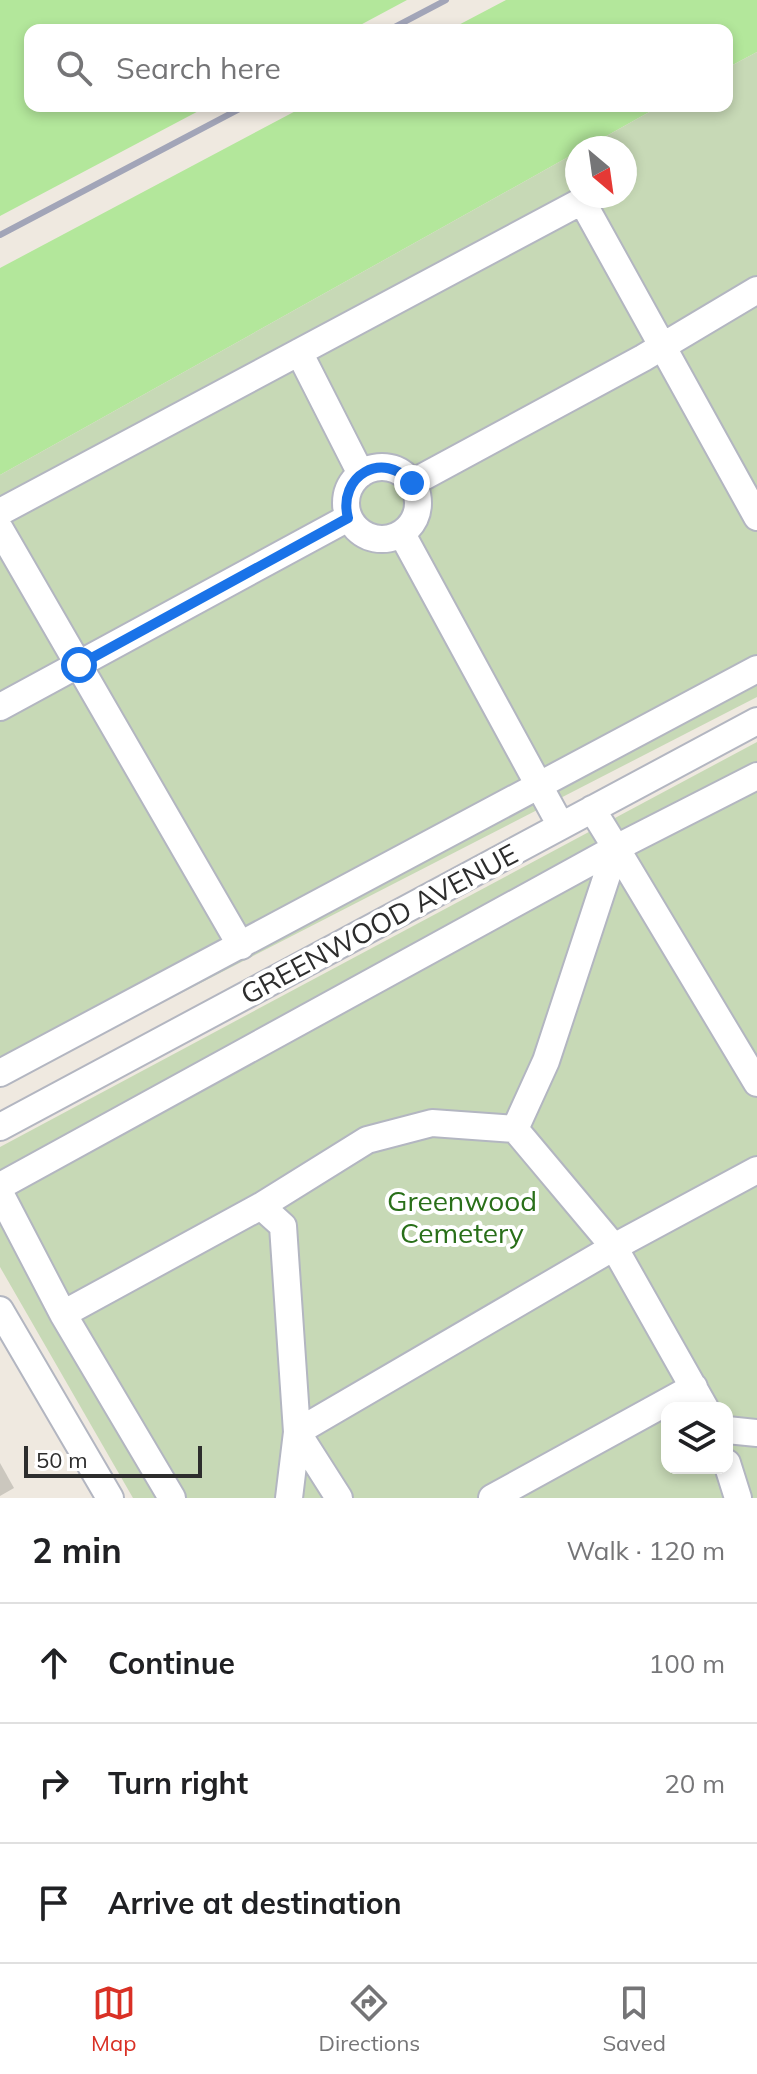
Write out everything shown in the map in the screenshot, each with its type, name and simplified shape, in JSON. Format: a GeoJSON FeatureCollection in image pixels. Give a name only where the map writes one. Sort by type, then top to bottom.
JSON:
{"type":"FeatureCollection","features":[{"type":"Feature","properties":{"kind":"street"},"geometry":{"type":"LineString","coordinates":[[0,512],[582,201],[757,517]]}},
{"type":"Feature","properties":{"kind":"street"},"geometry":{"type":"LineString","coordinates":[[412,483],[663,346],[757,290]]}},
{"type":"Feature","properties":{"kind":"street"},"geometry":{"type":"LineString","coordinates":[[299,352],[361,474]]}},
{"type":"Feature","properties":{"kind":"street"},"geometry":{"type":"LineString","coordinates":[[385,466],[405,475],[412,483],[419,505],[416,516],[402,534],[390,539],[365,536],[348,518],[346,497],[361,474],[385,466]]}},
{"type":"Feature","properties":{"kind":"street"},"geometry":{"type":"LineString","coordinates":[[0,707],[348,518]]}},
{"type":"Feature","properties":{"kind":"street"},"geometry":{"type":"LineString","coordinates":[[0,529],[241,946]]}},
{"type":"Feature","properties":{"kind":"street"},"geometry":{"type":"LineString","coordinates":[[402,534],[561,826]]}},
{"type":"Feature","properties":{"kind":"street"},"geometry":{"type":"LineString","coordinates":[[0,1073],[757,669]]}},
{"type":"Feature","properties":{"kind":"street","name":"GREENWOOD AVENUE"},"geometry":{"type":"LineString","coordinates":[[0,1127],[757,721]]}},
{"type":"Feature","properties":{"kind":"street"},"geometry":{"type":"LineString","coordinates":[[0,1186],[616,848],[757,776]]}},
{"type":"Feature","properties":{"kind":"street"},"geometry":{"type":"LineString","coordinates":[[592,809],[757,1083]]}},
{"type":"Feature","properties":{"kind":"street"},"geometry":{"type":"LineString","coordinates":[[515,1129],[546,1061],[616,848]]}},
{"type":"Feature","properties":{"kind":"street"},"geometry":{"type":"LineString","coordinates":[[63,1314],[261,1206],[367,1140],[432,1123],[515,1129],[614,1247],[700,1397],[492,1498]]}},
{"type":"Feature","properties":{"kind":"street"},"geometry":{"type":"LineString","coordinates":[[289,1498],[297,1432],[283,1226],[327,1167]]}},
{"type":"Feature","properties":{"kind":"street"},"geometry":{"type":"LineString","coordinates":[[297,1432],[614,1247],[757,1170]]}},
{"type":"Feature","properties":{"kind":"street"},"geometry":{"type":"LineString","coordinates":[[0,1193],[63,1314],[172,1498]]}},
{"type":"Feature","properties":{"kind":"street"},"geometry":{"type":"LineString","coordinates":[[261,1206],[283,1226]]}},
{"type":"Feature","properties":{"kind":"street"},"geometry":{"type":"LineString","coordinates":[[0,1310],[110,1498]]}},
{"type":"Feature","properties":{"kind":"street"},"geometry":{"type":"LineString","coordinates":[[733,1431],[757,1433]]}},
{"type":"Feature","properties":{"kind":"street"},"geometry":{"type":"LineString","coordinates":[[297,1432],[339,1498]]}},
{"type":"Feature","properties":{"kind":"street"},"geometry":{"type":"LineString","coordinates":[[730,1474],[738,1498]]}},
{"type":"Feature","properties":{"kind":"green space"},"geometry":{"type":"Polygon","coordinates":[[[0,0],[407,0],[362,24],[24,24],[24,112],[197,112],[0,216],[0,0]]]}},
{"type":"Feature","properties":{"kind":"green space"},"geometry":{"type":"Polygon","coordinates":[[[506,0],[757,0],[757,52],[733,65],[733,24],[460,24],[506,0]]]}},
{"type":"Feature","properties":{"kind":"green space"},"geometry":{"type":"Polygon","coordinates":[[[757,52],[757,697],[0,1086],[0,475],[565,159],[565,208],[637,208],[637,136],[606,136],[649,112],[733,112],[733,65],[757,52]]]}},
{"type":"Feature","properties":{"kind":"green space"},"geometry":{"type":"Polygon","coordinates":[[[294,112],[649,112],[606,136],[565,136],[565,159],[0,475],[0,268],[294,112]]]}},
{"type":"Feature","properties":{"kind":"green space","name":"Greenwood Cemetery"},"geometry":{"type":"Polygon","coordinates":[[[757,742],[757,1498],[133,1498],[0,1267],[0,1147],[757,742]]]}},
{"type":"Feature","properties":{"kind":"building"},"geometry":{"type":"Polygon","coordinates":[[[0,1463],[14,1488],[0,1496],[0,1463]]]}},
{"type":"Feature","properties":{"kind":"railway"},"geometry":{"type":"LineString","coordinates":[[400,24],[446,0]]}},
{"type":"Feature","properties":{"kind":"railway"},"geometry":{"type":"LineString","coordinates":[[0,235],[234,112]]}},
{"type":"Feature","properties":{"kind":"route"},"geometry":{"type":"LineString","coordinates":[[79,665],[348,518],[345,508],[349,486],[364,471],[385,466],[396,469],[412,483]]}}]}
